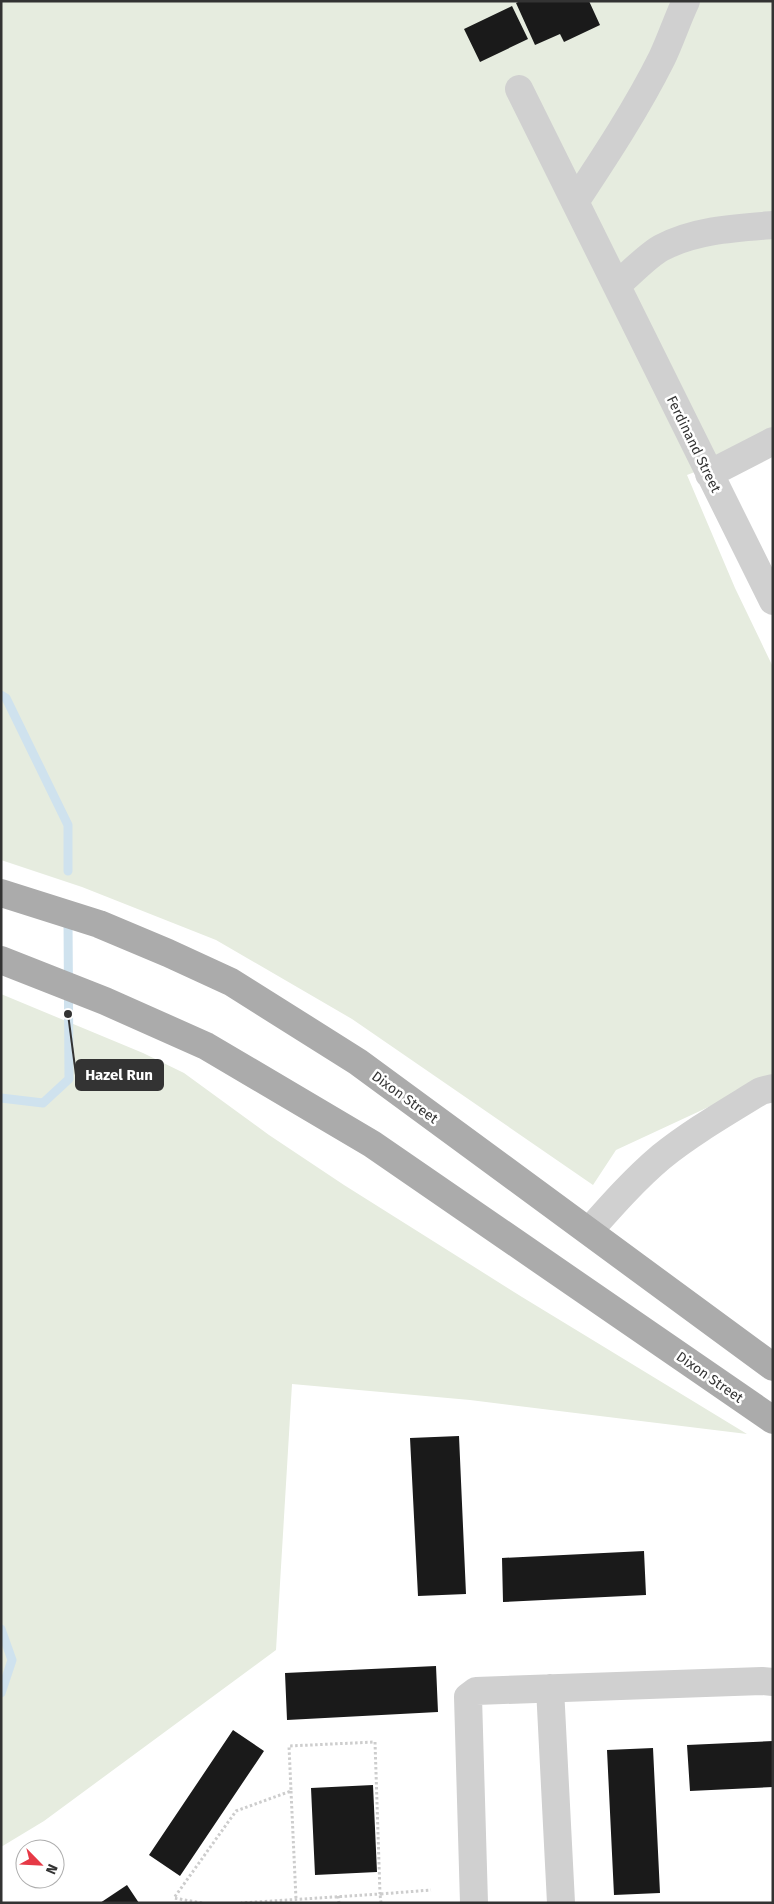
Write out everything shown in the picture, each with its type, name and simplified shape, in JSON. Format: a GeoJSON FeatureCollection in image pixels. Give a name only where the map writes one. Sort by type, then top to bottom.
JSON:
{"type":"FeatureCollection","features":[{"type":"Feature","properties":{"kind":"main road","name":"Dixon Street"},"geometry":{"type":"LineString","coordinates":[[1,893],[99,924],[231,982],[358,1062],[773,1367]]}},
{"type":"Feature","properties":{"kind":"main road","name":"Dixon Street"},"geometry":{"type":"LineString","coordinates":[[1,960],[180,1033],[246,1069],[372,1144],[773,1420]]}},
{"type":"Feature","properties":{"kind":"street"},"geometry":{"type":"LineString","coordinates":[[575,202],[614,144],[634,110],[663,56],[686,1]]}},
{"type":"Feature","properties":{"kind":"street","name":"Ferdinand Street"},"geometry":{"type":"LineString","coordinates":[[519,89],[773,601]]}},
{"type":"Feature","properties":{"kind":"street"},"geometry":{"type":"LineString","coordinates":[[617,286],[660,248],[696,234],[734,228],[773,225]]}},
{"type":"Feature","properties":{"kind":"street"},"geometry":{"type":"LineString","coordinates":[[709,474],[773,441]]}},
{"type":"Feature","properties":{"kind":"street"},"geometry":{"type":"LineString","coordinates":[[590,1232],[623,1192],[661,1157],[686,1138],[761,1091],[773,1088]]}},
{"type":"Feature","properties":{"kind":"street"},"geometry":{"type":"LineString","coordinates":[[474,1903],[468,1697],[476,1691],[773,1682]]}},
{"type":"Feature","properties":{"kind":"street"},"geometry":{"type":"LineString","coordinates":[[550,1688],[561,1903]]}},
{"type":"Feature","properties":{"kind":"path"},"geometry":{"type":"LineString","coordinates":[[296,1899],[289,1746],[375,1742],[381,1903]]}},
{"type":"Feature","properties":{"kind":"path"},"geometry":{"type":"LineString","coordinates":[[202,1903],[174,1898],[236,1811],[291,1791]]}},
{"type":"Feature","properties":{"kind":"path"},"geometry":{"type":"LineString","coordinates":[[241,1903],[431,1890]]}},
{"type":"Feature","properties":{"kind":"path"},"geometry":{"type":"LineString","coordinates":[[338,1896],[338,1903]]}},
{"type":"Feature","properties":{"kind":"shaded area"},"geometry":{"type":"Polygon","coordinates":[[[1,1],[773,1],[773,441],[687,475],[735,588],[773,667],[773,1077],[616,1150],[593,1185],[352,1019],[216,940],[82,887],[1,860],[1,1]]]}},
{"type":"Feature","properties":{"kind":"shaded area"},"geometry":{"type":"Polygon","coordinates":[[[1,994],[143,1053],[184,1073],[269,1135],[344,1185],[522,1297],[747,1434],[470,1400],[292,1384],[276,1650],[44,1821],[1,1847],[1,994]]]}},
{"type":"Feature","properties":{"kind":"building"},"geometry":{"type":"Polygon","coordinates":[[[520,1],[589,1],[600,25],[564,42],[560,34],[535,45],[516,3],[520,1]]]}},
{"type":"Feature","properties":{"kind":"building"},"geometry":{"type":"Polygon","coordinates":[[[512,6],[528,39],[480,62],[464,29],[512,6]]]}},
{"type":"Feature","properties":{"kind":"building"},"geometry":{"type":"Polygon","coordinates":[[[459,1436],[466,1594],[418,1596],[410,1438],[459,1436]]]}},
{"type":"Feature","properties":{"kind":"building"},"geometry":{"type":"Polygon","coordinates":[[[644,1551],[646,1595],[503,1602],[502,1558],[644,1551]]]}},
{"type":"Feature","properties":{"kind":"building"},"geometry":{"type":"Polygon","coordinates":[[[436,1666],[438,1712],[287,1720],[285,1673],[436,1666]]]}},
{"type":"Feature","properties":{"kind":"building"},"geometry":{"type":"Polygon","coordinates":[[[233,1730],[264,1751],[180,1876],[149,1855],[233,1730]]]}},
{"type":"Feature","properties":{"kind":"building"},"geometry":{"type":"Polygon","coordinates":[[[773,1741],[773,1787],[690,1791],[687,1745],[773,1741]]]}},
{"type":"Feature","properties":{"kind":"building"},"geometry":{"type":"Polygon","coordinates":[[[653,1748],[660,1893],[614,1895],[607,1750],[653,1748]]]}},
{"type":"Feature","properties":{"kind":"building"},"geometry":{"type":"Polygon","coordinates":[[[373,1785],[377,1872],[315,1875],[311,1788],[373,1785]]]}},
{"type":"Feature","properties":{"kind":"building"},"geometry":{"type":"Polygon","coordinates":[[[127,1885],[139,1903],[100,1903],[127,1885]]]}},
{"type":"Feature","properties":{"kind":"waterway"},"geometry":{"type":"LineString","coordinates":[[1,695],[6,698],[68,825],[68,871]]}},
{"type":"Feature","properties":{"kind":"waterway"},"geometry":{"type":"LineString","coordinates":[[1,1098],[43,1103],[69,1079],[68,919]]}},
{"type":"Feature","properties":{"kind":"waterway"},"geometry":{"type":"LineString","coordinates":[[1,1629],[12,1660],[1,1693]]}},
{"type":"Feature","properties":{"kind":"place","name":"Hazel Run"},"geometry":{"type":"Point","coordinates":[68,1014]}}]}
